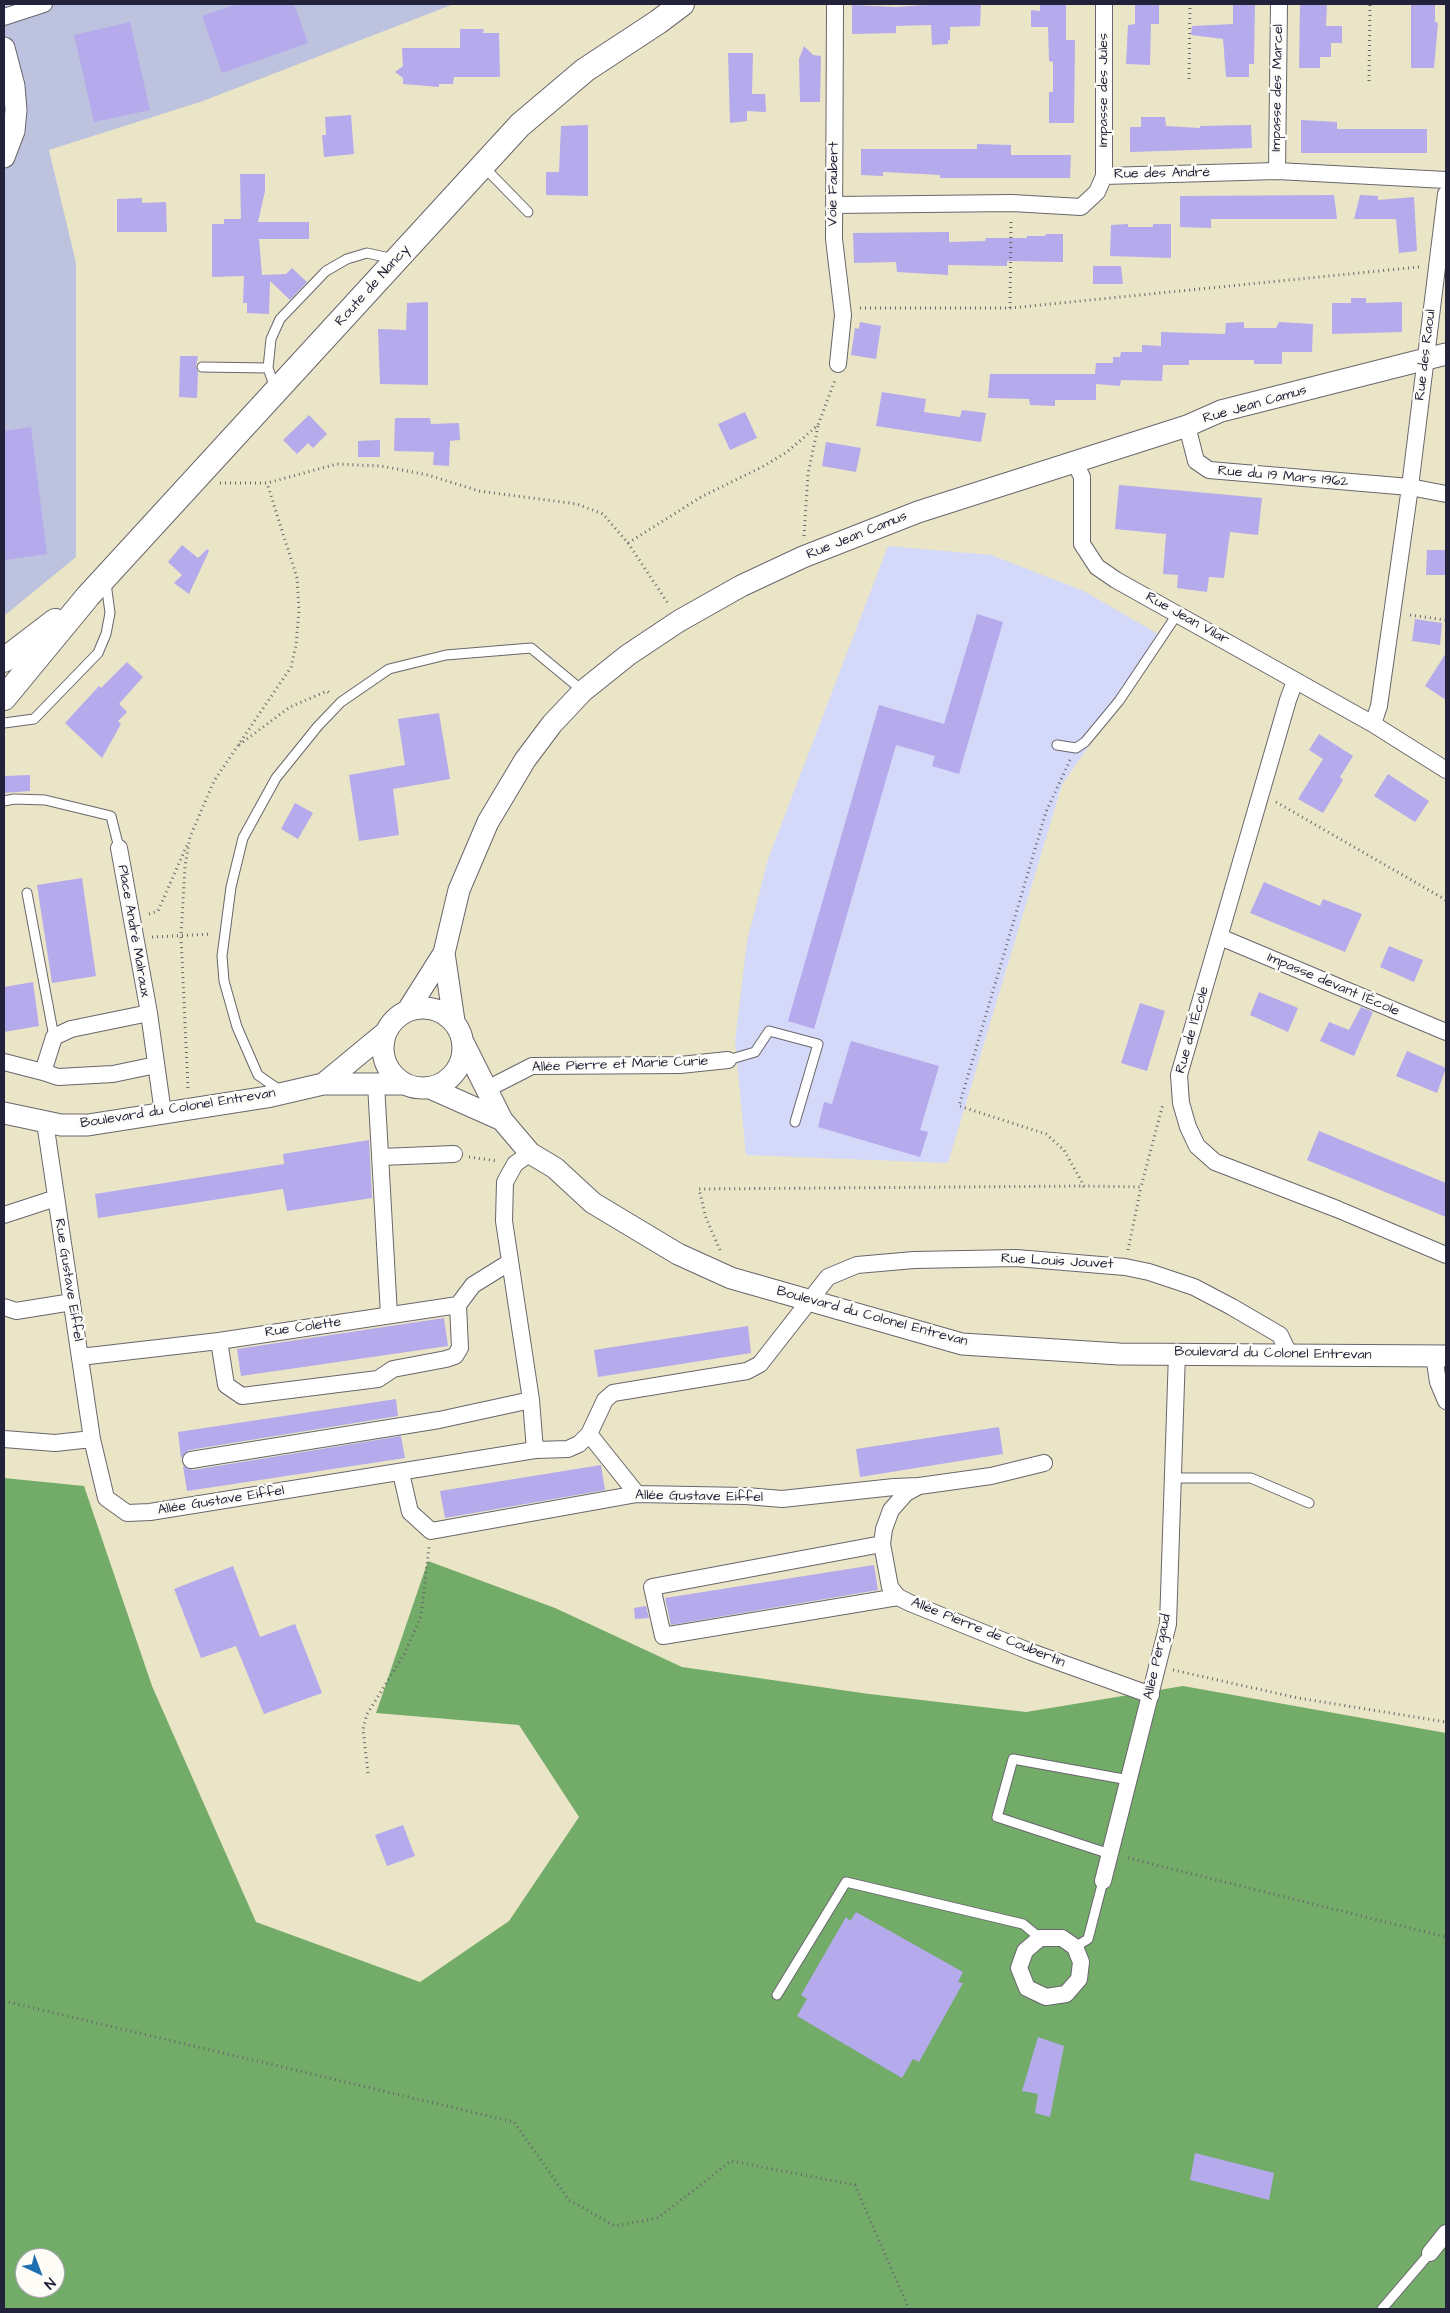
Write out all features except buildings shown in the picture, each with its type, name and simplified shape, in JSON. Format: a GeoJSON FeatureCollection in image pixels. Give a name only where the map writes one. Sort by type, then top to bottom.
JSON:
{"type":"FeatureCollection","features":[{"type":"Feature","properties":{"kind":"main road","name":"Route de Nancy"},"geometry":{"type":"LineString","coordinates":[[4,698],[88,596],[520,125],[585,70],[682,4]]}},
{"type":"Feature","properties":{"kind":"main road","name":"Route de Nancy"},"geometry":{"type":"LineString","coordinates":[[4,660],[88,596]]}},
{"type":"Feature","properties":{"kind":"street"},"geometry":{"type":"LineString","coordinates":[[4,18],[44,4]]}},
{"type":"Feature","properties":{"kind":"street","name":"Voie Faubert"},"geometry":{"type":"LineString","coordinates":[[835,4],[834,239],[843,308],[838,364]]}},
{"type":"Feature","properties":{"kind":"street","name":"Impasse des Jules"},"geometry":{"type":"LineString","coordinates":[[1104,4],[1104,176]]}},
{"type":"Feature","properties":{"kind":"street","name":"Impasse des Marcel"},"geometry":{"type":"LineString","coordinates":[[1277,171],[1279,4]]}},
{"type":"Feature","properties":{"kind":"street"},"geometry":{"type":"LineString","coordinates":[[4,48],[14,86],[16,110],[14,131],[4,157]]}},
{"type":"Feature","properties":{"kind":"street","name":"Rue des André"},"geometry":{"type":"LineString","coordinates":[[835,205],[1012,203],[1081,207],[1097,192],[1104,176],[1277,171],[1446,180]]}},
{"type":"Feature","properties":{"kind":"street","name":"Rue des Raoul"},"geometry":{"type":"LineString","coordinates":[[1410,487],[1436,356],[1438,266],[1446,194]]}},
{"type":"Feature","properties":{"kind":"street","name":"Rue Jean Camus"},"geometry":{"type":"LineString","coordinates":[[408,1010],[444,953],[459,890],[488,822],[525,760],[552,724],[583,691],[628,655],[679,620],[741,586],[803,557],[918,512],[1187,426],[1221,412],[1436,356]]}},
{"type":"Feature","properties":{"kind":"street","name":"Rue du 19 Mars 1962"},"geometry":{"type":"LineString","coordinates":[[1187,426],[1196,461],[1209,470],[1410,487],[1446,494]]}},
{"type":"Feature","properties":{"kind":"street","name":"Rue Jean Vilar"},"geometry":{"type":"LineString","coordinates":[[1074,463],[1082,477],[1082,544],[1097,567],[1116,580],[1178,613],[1373,724],[1446,770]]}},
{"type":"Feature","properties":{"kind":"street"},"geometry":{"type":"LineString","coordinates":[[1373,724],[1378,706],[1410,487]]}},
{"type":"Feature","properties":{"kind":"street","name":"Rue de l'École"},"geometry":{"type":"LineString","coordinates":[[1295,681],[1179,1075],[1181,1103],[1188,1127],[1197,1146],[1215,1162],[1337,1209],[1446,1255]]}},
{"type":"Feature","properties":{"kind":"street","name":"Place André Malraux"},"geometry":{"type":"LineString","coordinates":[[119,848],[129,916],[148,1013],[163,1113]]}},
{"type":"Feature","properties":{"kind":"street","name":"Impasse devant l'École"},"geometry":{"type":"LineString","coordinates":[[1220,937],[1446,1032]]}},
{"type":"Feature","properties":{"kind":"street","name":"Rue Jean Camus"},"geometry":{"type":"LineString","coordinates":[[444,953],[454,1021]]}},
{"type":"Feature","properties":{"kind":"street"},"geometry":{"type":"LineString","coordinates":[[424,1007],[441,1011],[454,1021],[461,1032],[464,1044],[459,1068],[452,1077],[442,1084],[430,1088],[412,1087],[404,1084],[392,1074],[385,1061],[383,1046],[386,1032],[399,1015],[408,1010],[424,1007]]}},
{"type":"Feature","properties":{"kind":"street","name":"Place André Malraux"},"geometry":{"type":"LineString","coordinates":[[54,1037],[71,1029],[148,1013]]}},
{"type":"Feature","properties":{"kind":"street","name":"Boulevard du Colonel Entrevan"},"geometry":{"type":"LineString","coordinates":[[324,1084],[386,1032]]}},
{"type":"Feature","properties":{"kind":"street"},"geometry":{"type":"LineString","coordinates":[[43,1072],[54,1037]]}},
{"type":"Feature","properties":{"kind":"street","name":"Boulevard du Colonel Entrevan"},"geometry":{"type":"LineString","coordinates":[[464,1044],[523,1158],[555,1168],[593,1203],[678,1254],[732,1278],[962,1344],[1118,1354],[1440,1356]]}},
{"type":"Feature","properties":{"kind":"street","name":"Allée Pierre et Marie Curie"},"geometry":{"type":"LineString","coordinates":[[487,1089],[532,1066],[680,1065],[728,1060]]}},
{"type":"Feature","properties":{"kind":"street"},"geometry":{"type":"LineString","coordinates":[[4,1062],[58,1077],[104,1075],[156,1065]]}},
{"type":"Feature","properties":{"kind":"street","name":"Boulevard du Colonel Entrevan"},"geometry":{"type":"LineString","coordinates":[[4,1113],[60,1125],[88,1125],[266,1097],[324,1084],[404,1084]]}},
{"type":"Feature","properties":{"kind":"street"},"geometry":{"type":"LineString","coordinates":[[376,1084],[389,1315]]}},
{"type":"Feature","properties":{"kind":"street","name":"Boulevard du Colonel Entrevan"},"geometry":{"type":"LineString","coordinates":[[430,1088],[502,1120]]}},
{"type":"Feature","properties":{"kind":"street","name":"Rue Gustave Eiffel"},"geometry":{"type":"LineString","coordinates":[[45,1122],[92,1439]]}},
{"type":"Feature","properties":{"kind":"street"},"geometry":{"type":"LineString","coordinates":[[381,1157],[454,1154]]}},
{"type":"Feature","properties":{"kind":"street"},"geometry":{"type":"LineString","coordinates":[[523,1158],[505,1182],[504,1221],[531,1400],[536,1450]]}},
{"type":"Feature","properties":{"kind":"street"},"geometry":{"type":"LineString","coordinates":[[4,1216],[56,1198]]}},
{"type":"Feature","properties":{"kind":"street","name":"Rue Louis Jouvet"},"geometry":{"type":"LineString","coordinates":[[811,1301],[828,1277],[857,1265],[914,1260],[1016,1258],[1125,1267],[1149,1272],[1194,1287],[1232,1307],[1280,1335],[1289,1354]]}},
{"type":"Feature","properties":{"kind":"street"},"geometry":{"type":"LineString","coordinates":[[218,1341],[226,1385],[242,1396],[378,1378],[393,1369],[446,1360],[455,1356],[460,1348],[458,1305],[473,1285],[510,1262]]}},
{"type":"Feature","properties":{"kind":"street","name":"Allée Gustave Eiffel"},"geometry":{"type":"LineString","coordinates":[[92,1439],[106,1498],[127,1513],[150,1512],[536,1450],[568,1449],[579,1444],[589,1434],[605,1400],[612,1393],[747,1370],[760,1364],[811,1301]]}},
{"type":"Feature","properties":{"kind":"street"},"geometry":{"type":"LineString","coordinates":[[4,1307],[16,1311],[72,1302]]}},
{"type":"Feature","properties":{"kind":"street","name":"Rue Colette"},"geometry":{"type":"LineString","coordinates":[[80,1358],[218,1341],[458,1305]]}},
{"type":"Feature","properties":{"kind":"street","name":"Allée Pergaud"},"geometry":{"type":"LineString","coordinates":[[1103,1881],[1168,1624],[1178,1353]]}},
{"type":"Feature","properties":{"kind":"street"},"geometry":{"type":"LineString","coordinates":[[1440,1356],[1438,1382],[1446,1401]]}},
{"type":"Feature","properties":{"kind":"street"},"geometry":{"type":"LineString","coordinates":[[191,1460],[439,1420],[531,1400]]}},
{"type":"Feature","properties":{"kind":"street"},"geometry":{"type":"LineString","coordinates":[[589,1434],[637,1494]]}},
{"type":"Feature","properties":{"kind":"street"},"geometry":{"type":"LineString","coordinates":[[4,1439],[55,1443],[92,1439]]}},
{"type":"Feature","properties":{"kind":"street","name":"Allée Pierre de Coubertin"},"geometry":{"type":"LineString","coordinates":[[1044,1463],[991,1476],[919,1486],[906,1493],[891,1510],[882,1544],[890,1587],[898,1597],[1031,1652],[1151,1695]]}},
{"type":"Feature","properties":{"kind":"street"},"geometry":{"type":"LineString","coordinates":[[401,1473],[410,1512],[431,1531]]}},
{"type":"Feature","properties":{"kind":"street","name":"Allée Gustave Eiffel"},"geometry":{"type":"LineString","coordinates":[[431,1531],[637,1494],[746,1496],[782,1499],[894,1486],[919,1486]]}},
{"type":"Feature","properties":{"kind":"street"},"geometry":{"type":"LineString","coordinates":[[882,1544],[652,1587],[663,1636],[898,1597]]}},
{"type":"Feature","properties":{"kind":"street"},"geometry":{"type":"LineString","coordinates":[[1040,1938],[1062,1938],[1075,1947],[1081,1962],[1079,1979],[1066,1994],[1046,1997],[1026,1988],[1019,1968],[1024,1951],[1040,1938]]}},
{"type":"Feature","properties":{"kind":"street"},"geometry":{"type":"LineString","coordinates":[[1430,2253],[1446,2233]]}},
{"type":"Feature","properties":{"kind":"lane"},"geometry":{"type":"LineString","coordinates":[[482,165],[528,212]]}},
{"type":"Feature","properties":{"kind":"lane"},"geometry":{"type":"LineString","coordinates":[[276,392],[268,368],[271,339],[280,319],[326,271],[347,259],[367,253],[397,259]]}},
{"type":"Feature","properties":{"kind":"lane"},"geometry":{"type":"LineString","coordinates":[[202,367],[268,368]]}},
{"type":"Feature","properties":{"kind":"lane"},"geometry":{"type":"LineString","coordinates":[[4,723],[34,719],[98,653],[106,634],[110,614],[105,578]]}},
{"type":"Feature","properties":{"kind":"lane"},"geometry":{"type":"LineString","coordinates":[[1058,745],[1076,748],[1086,742],[1119,701],[1178,613]]}},
{"type":"Feature","properties":{"kind":"lane"},"geometry":{"type":"LineString","coordinates":[[283,1092],[258,1075],[237,1027],[224,981],[224,933],[242,838],[276,778],[318,726],[341,702],[389,669],[446,655],[531,648],[583,691]]}},
{"type":"Feature","properties":{"kind":"lane"},"geometry":{"type":"LineString","coordinates":[[4,801],[14,799],[45,800],[111,816],[119,848]]}},
{"type":"Feature","properties":{"kind":"lane"},"geometry":{"type":"LineString","coordinates":[[26,893],[54,1037]]}},
{"type":"Feature","properties":{"kind":"lane"},"geometry":{"type":"LineString","coordinates":[[728,1060],[755,1052],[769,1032],[818,1044],[795,1122]]}},
{"type":"Feature","properties":{"kind":"lane"},"geometry":{"type":"LineString","coordinates":[[1173,1478],[1251,1478],[1309,1503]]}},
{"type":"Feature","properties":{"kind":"lane"},"geometry":{"type":"LineString","coordinates":[[1110,1854],[998,1817],[1012,1759],[1129,1780]]}},
{"type":"Feature","properties":{"kind":"lane","name":"Allée Pergaud"},"geometry":{"type":"LineString","coordinates":[[1075,1947],[1088,1939],[1103,1881]]}},
{"type":"Feature","properties":{"kind":"lane"},"geometry":{"type":"LineString","coordinates":[[776,1995],[846,1882],[1023,1924],[1040,1938]]}},
{"type":"Feature","properties":{"kind":"lane"},"geometry":{"type":"LineString","coordinates":[[1382,2309],[1430,2253]]}},
{"type":"Feature","properties":{"kind":"path"},"geometry":{"type":"LineString","coordinates":[[1189,79],[1190,4]]}},
{"type":"Feature","properties":{"kind":"path"},"geometry":{"type":"LineString","coordinates":[[1369,81],[1370,4]]}},
{"type":"Feature","properties":{"kind":"path"},"geometry":{"type":"LineString","coordinates":[[1010,308],[1012,203]]}},
{"type":"Feature","properties":{"kind":"path"},"geometry":{"type":"LineString","coordinates":[[843,308],[1010,308],[1438,266]]}},
{"type":"Feature","properties":{"kind":"path"},"geometry":{"type":"LineString","coordinates":[[803,557],[808,474],[818,425],[832,391],[838,364]]}},
{"type":"Feature","properties":{"kind":"path"},"geometry":{"type":"LineString","coordinates":[[628,543],[701,498],[787,452],[818,425]]}},
{"type":"Feature","properties":{"kind":"path"},"geometry":{"type":"LineString","coordinates":[[194,480],[238,485],[267,483],[337,464],[381,466],[428,474],[479,491],[577,504],[603,514],[628,543],[679,620]]}},
{"type":"Feature","properties":{"kind":"path"},"geometry":{"type":"LineString","coordinates":[[129,916],[143,916],[158,911],[214,781],[291,667],[296,645],[300,610],[297,578],[267,483]]}},
{"type":"Feature","properties":{"kind":"path"},"geometry":{"type":"LineString","coordinates":[[1392,612],[1446,620]]}},
{"type":"Feature","properties":{"kind":"path"},"geometry":{"type":"LineString","coordinates":[[236,748],[290,707],[327,690],[341,702]]}},
{"type":"Feature","properties":{"kind":"path"},"geometry":{"type":"LineString","coordinates":[[1076,748],[1046,812],[959,1106],[1046,1134],[1064,1150],[1084,1186]]}},
{"type":"Feature","properties":{"kind":"path"},"geometry":{"type":"LineString","coordinates":[[1262,794],[1446,900]]}},
{"type":"Feature","properties":{"kind":"path"},"geometry":{"type":"LineString","coordinates":[[189,1109],[181,936],[185,866],[190,837]]}},
{"type":"Feature","properties":{"kind":"path"},"geometry":{"type":"LineString","coordinates":[[146,938],[224,933]]}},
{"type":"Feature","properties":{"kind":"path"},"geometry":{"type":"LineString","coordinates":[[1125,1267],[1141,1187],[1164,1099],[1179,1075]]}},
{"type":"Feature","properties":{"kind":"path"},"geometry":{"type":"LineString","coordinates":[[454,1154],[523,1158]]}},
{"type":"Feature","properties":{"kind":"path"},"geometry":{"type":"LineString","coordinates":[[732,1278],[706,1218],[699,1189],[1141,1187]]}},
{"type":"Feature","properties":{"kind":"path"},"geometry":{"type":"LineString","coordinates":[[368,1773],[363,1729],[367,1714],[405,1653],[421,1616],[431,1531]]}},
{"type":"Feature","properties":{"kind":"path"},"geometry":{"type":"LineString","coordinates":[[1158,1666],[1298,1698],[1446,1722]]}},
{"type":"Feature","properties":{"kind":"path"},"geometry":{"type":"LineString","coordinates":[[1110,1854],[1446,1937]]}},
{"type":"Feature","properties":{"kind":"path"},"geometry":{"type":"LineString","coordinates":[[4,2001],[514,2122],[568,2200],[615,2226],[658,2218],[731,2161],[855,2185],[909,2309]]}},
{"type":"Feature","properties":{"kind":"shaded area"},"geometry":{"type":"Polygon","coordinates":[[[4,4],[454,4],[203,101],[49,150],[76,263],[76,557],[4,616],[4,4]]]}},
{"type":"Feature","properties":{"kind":"shaded area"},"geometry":{"type":"Polygon","coordinates":[[[888,546],[991,555],[1084,591],[1163,637],[1062,785],[948,1163],[746,1155],[735,1041],[747,941],[768,859],[888,546]]]}},
{"type":"Feature","properties":{"kind":"green space"},"geometry":{"type":"Polygon","coordinates":[[[4,1478],[84,1486],[152,1686],[256,1922],[420,1982],[509,1921],[579,1817],[519,1725],[376,1713],[428,1561],[555,1608],[682,1667],[869,1694],[1026,1712],[1183,1686],[1446,1733],[1446,2309],[4,2309],[4,1478]]]}}]}
